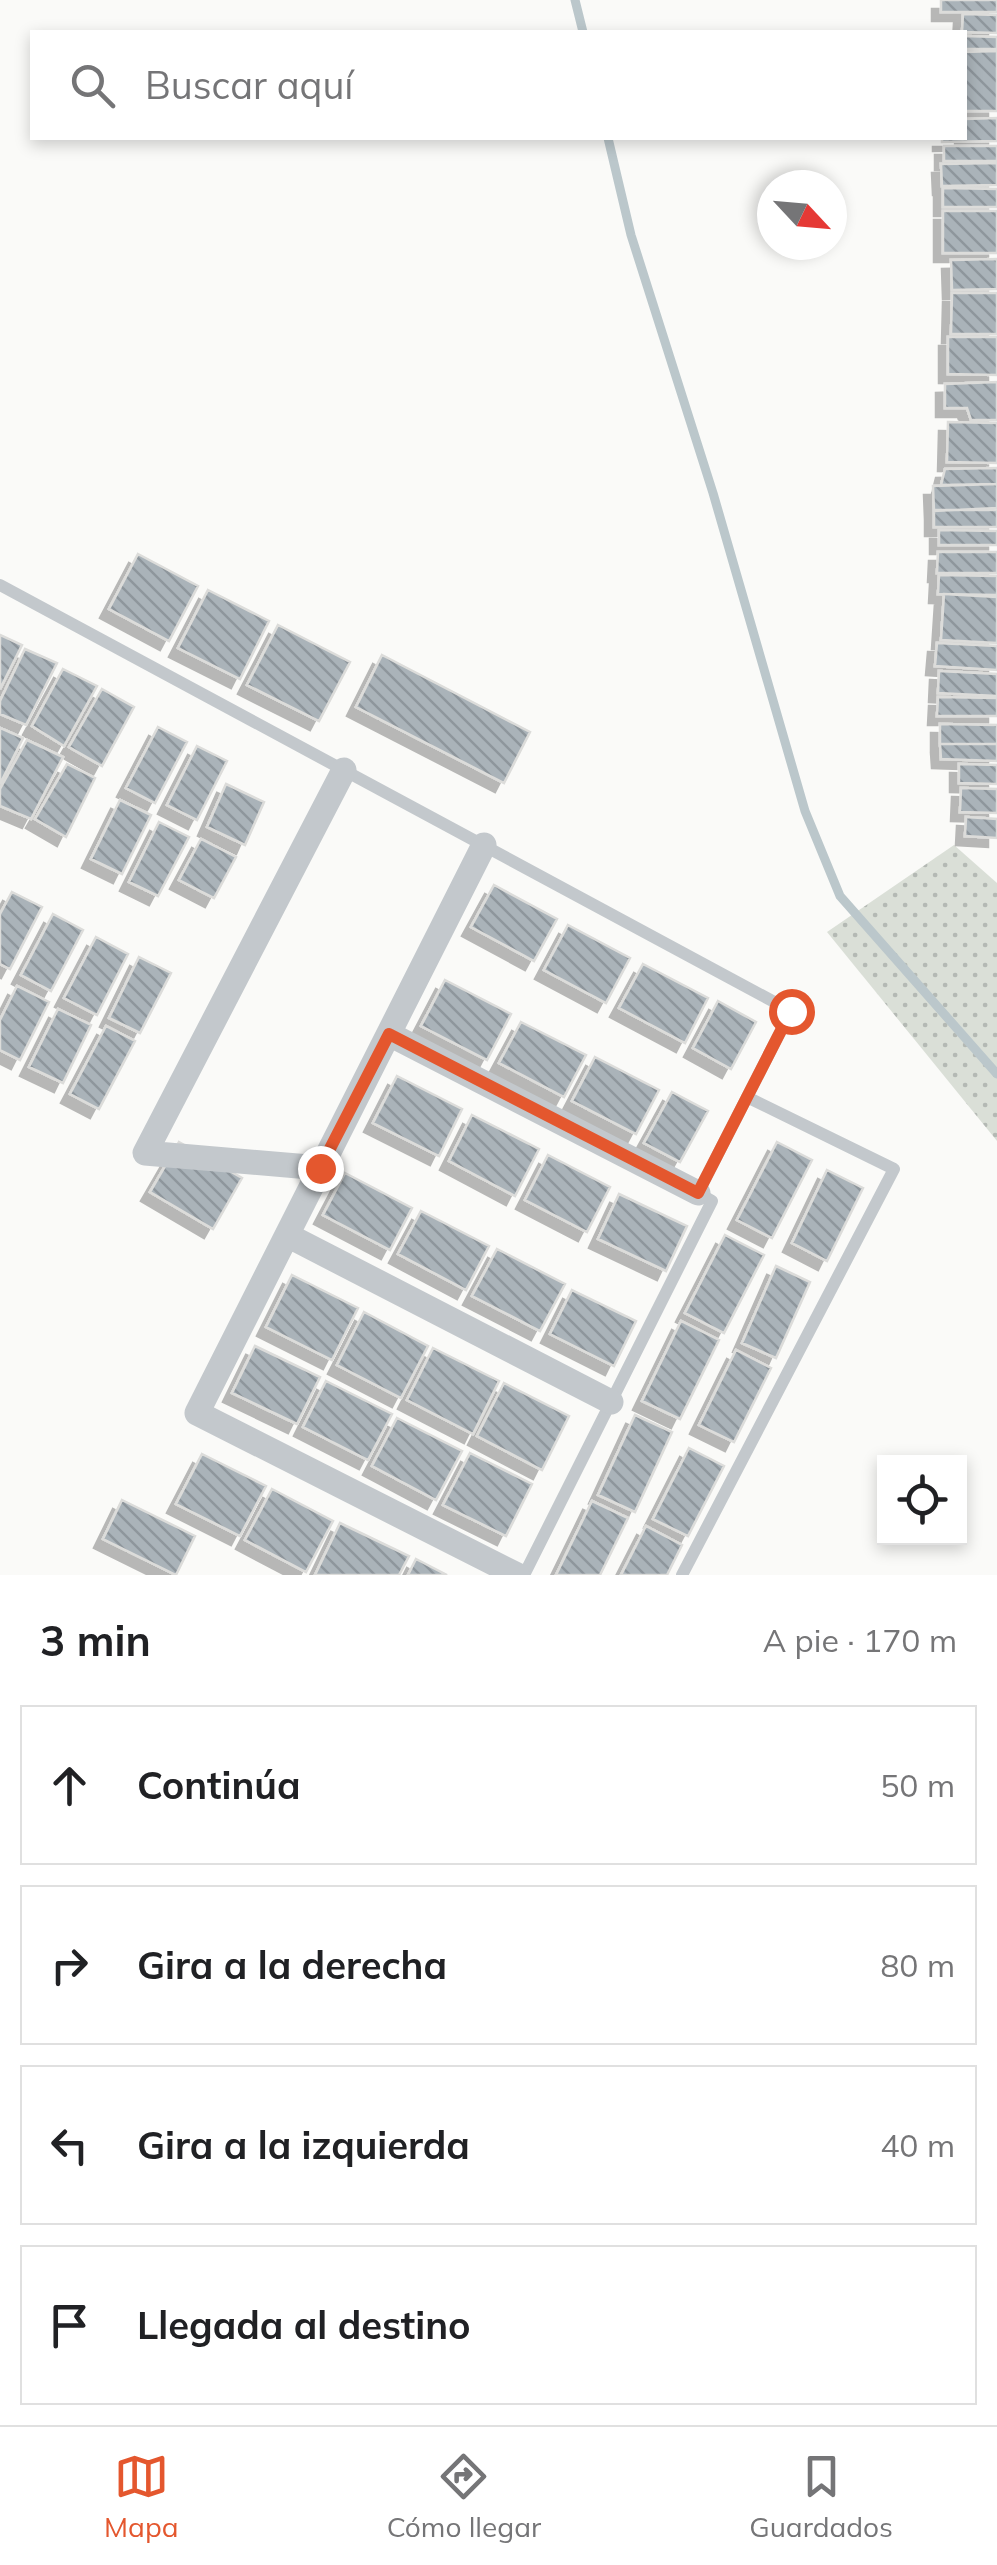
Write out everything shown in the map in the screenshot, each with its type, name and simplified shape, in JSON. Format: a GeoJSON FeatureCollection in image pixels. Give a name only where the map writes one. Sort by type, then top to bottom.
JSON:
{"type":"FeatureCollection","features":[{"type":"Feature","properties":{"kind":"street"},"geometry":{"type":"LineString","coordinates":[[320,1168],[144,1153],[344,770]]}},
{"type":"Feature","properties":{"kind":"street"},"geometry":{"type":"LineString","coordinates":[[484,845],[197,1413],[520,1575]]}},
{"type":"Feature","properties":{"kind":"street"},"geometry":{"type":"LineString","coordinates":[[389,1034],[698,1193]]}},
{"type":"Feature","properties":{"kind":"street"},"geometry":{"type":"LineString","coordinates":[[287,1235],[611,1402]]}},
{"type":"Feature","properties":{"kind":"lane"},"geometry":{"type":"LineString","coordinates":[[0,584],[791,1011],[698,1193],[712,1201],[520,1575]]}},
{"type":"Feature","properties":{"kind":"lane"},"geometry":{"type":"LineString","coordinates":[[682,1575],[894,1169],[747,1097]]}},
{"type":"Feature","properties":{"kind":"shaded area"},"geometry":{"type":"Polygon","coordinates":[[[954,845],[997,883],[997,1141],[827,932],[954,845]]]}},
{"type":"Feature","properties":{"kind":"building"},"geometry":{"type":"Polygon","coordinates":[[[941,0],[997,0],[997,12],[941,12],[941,0]]]}},
{"type":"Feature","properties":{"kind":"building"},"geometry":{"type":"Polygon","coordinates":[[[963,14],[997,15],[997,33],[962,30],[963,14]]]}},
{"type":"Feature","properties":{"kind":"building"},"geometry":{"type":"Polygon","coordinates":[[[967,36],[997,37],[997,49],[967,49],[967,36]]]}},
{"type":"Feature","properties":{"kind":"building"},"geometry":{"type":"Polygon","coordinates":[[[997,51],[997,111],[967,111],[967,52],[997,51]]]}},
{"type":"Feature","properties":{"kind":"building"},"geometry":{"type":"Polygon","coordinates":[[[997,118],[997,141],[942,142],[967,140],[967,119],[997,118]]]}},
{"type":"Feature","properties":{"kind":"building"},"geometry":{"type":"Polygon","coordinates":[[[944,146],[997,146],[997,161],[944,161],[944,146]]]}},
{"type":"Feature","properties":{"kind":"building"},"geometry":{"type":"Polygon","coordinates":[[[997,163],[997,185],[942,186],[941,164],[997,163]]]}},
{"type":"Feature","properties":{"kind":"building"},"geometry":{"type":"Polygon","coordinates":[[[943,188],[997,189],[997,207],[943,207],[943,188]]]}},
{"type":"Feature","properties":{"kind":"building"},"geometry":{"type":"Polygon","coordinates":[[[943,211],[997,211],[997,253],[943,253],[943,211]]]}},
{"type":"Feature","properties":{"kind":"building"},"geometry":{"type":"Polygon","coordinates":[[[997,259],[997,289],[952,290],[951,260],[997,259]]]}},
{"type":"Feature","properties":{"kind":"building"},"geometry":{"type":"Polygon","coordinates":[[[952,293],[997,293],[997,334],[951,334],[952,293]]]}},
{"type":"Feature","properties":{"kind":"building"},"geometry":{"type":"Polygon","coordinates":[[[948,337],[997,337],[997,375],[948,374],[948,337]]]}},
{"type":"Feature","properties":{"kind":"building"},"geometry":{"type":"Polygon","coordinates":[[[997,382],[997,420],[971,420],[967,408],[945,408],[945,384],[997,382]]]}},
{"type":"Feature","properties":{"kind":"building"},"geometry":{"type":"Polygon","coordinates":[[[948,422],[997,423],[997,463],[947,462],[948,422]]]}},
{"type":"Feature","properties":{"kind":"building"},"geometry":{"type":"Polygon","coordinates":[[[997,468],[997,484],[941,485],[945,469],[997,468]]]}},
{"type":"Feature","properties":{"kind":"building"},"geometry":{"type":"Polygon","coordinates":[[[997,484],[997,508],[934,511],[933,486],[997,484]]]}},
{"type":"Feature","properties":{"kind":"building"},"geometry":{"type":"Polygon","coordinates":[[[934,510],[997,510],[997,527],[934,527],[934,510]]]}},
{"type":"Feature","properties":{"kind":"building"},"geometry":{"type":"Polygon","coordinates":[[[939,530],[997,531],[997,545],[939,545],[939,530]]]}},
{"type":"Feature","properties":{"kind":"building"},"geometry":{"type":"Polygon","coordinates":[[[938,552],[997,552],[997,573],[937,573],[938,552]]]}},
{"type":"Feature","properties":{"kind":"building"},"geometry":{"type":"Polygon","coordinates":[[[138,554],[198,586],[169,641],[109,609],[138,554]]]}},
{"type":"Feature","properties":{"kind":"building"},"geometry":{"type":"Polygon","coordinates":[[[939,575],[997,576],[997,595],[938,594],[939,575]]]}},
{"type":"Feature","properties":{"kind":"building"},"geometry":{"type":"Polygon","coordinates":[[[208,590],[269,621],[240,679],[178,648],[208,590]]]}},
{"type":"Feature","properties":{"kind":"building"},"geometry":{"type":"Polygon","coordinates":[[[944,594],[997,597],[997,643],[941,640],[944,594]]]}},
{"type":"Feature","properties":{"kind":"building"},"geometry":{"type":"Polygon","coordinates":[[[278,625],[350,662],[319,721],[247,685],[278,625]]]}},
{"type":"Feature","properties":{"kind":"building"},"geometry":{"type":"Polygon","coordinates":[[[0,635],[22,645],[0,689],[0,635]]]}},
{"type":"Feature","properties":{"kind":"building"},"geometry":{"type":"Polygon","coordinates":[[[937,643],[997,646],[997,670],[935,666],[937,643]]]}},
{"type":"Feature","properties":{"kind":"building"},"geometry":{"type":"Polygon","coordinates":[[[25,649],[57,663],[26,725],[0,714],[0,701],[25,649]]]}},
{"type":"Feature","properties":{"kind":"building"},"geometry":{"type":"Polygon","coordinates":[[[382,655],[530,732],[504,783],[356,707],[382,655]]]}},
{"type":"Feature","properties":{"kind":"building"},"geometry":{"type":"Polygon","coordinates":[[[63,669],[97,686],[64,746],[32,726],[63,669]]]}},
{"type":"Feature","properties":{"kind":"building"},"geometry":{"type":"Polygon","coordinates":[[[939,671],[997,674],[997,696],[938,693],[939,671]]]}},
{"type":"Feature","properties":{"kind":"building"},"geometry":{"type":"Polygon","coordinates":[[[102,689],[134,707],[102,766],[69,747],[102,689]]]}},
{"type":"Feature","properties":{"kind":"building"},"geometry":{"type":"Polygon","coordinates":[[[938,697],[997,698],[997,716],[937,716],[938,697]]]}},
{"type":"Feature","properties":{"kind":"building"},"geometry":{"type":"Polygon","coordinates":[[[940,724],[997,725],[997,744],[940,744],[940,724]]]}},
{"type":"Feature","properties":{"kind":"building"},"geometry":{"type":"Polygon","coordinates":[[[158,727],[187,742],[155,803],[126,788],[158,727]]]}},
{"type":"Feature","properties":{"kind":"building"},"geometry":{"type":"Polygon","coordinates":[[[0,728],[23,738],[0,784],[0,728]]]}},
{"type":"Feature","properties":{"kind":"building"},"geometry":{"type":"Polygon","coordinates":[[[27,740],[63,757],[31,819],[0,806],[0,789],[27,740]]]}},
{"type":"Feature","properties":{"kind":"building"},"geometry":{"type":"Polygon","coordinates":[[[940,744],[997,744],[997,761],[941,759],[940,744]]]}},
{"type":"Feature","properties":{"kind":"building"},"geometry":{"type":"Polygon","coordinates":[[[197,746],[227,761],[197,820],[167,805],[197,746]]]}},
{"type":"Feature","properties":{"kind":"building"},"geometry":{"type":"Polygon","coordinates":[[[67,764],[95,778],[66,837],[35,819],[67,764]]]}},
{"type":"Feature","properties":{"kind":"building"},"geometry":{"type":"Polygon","coordinates":[[[959,764],[997,765],[997,784],[959,783],[959,764]]]}},
{"type":"Feature","properties":{"kind":"building"},"geometry":{"type":"Polygon","coordinates":[[[226,784],[264,802],[245,845],[207,827],[226,784]]]}},
{"type":"Feature","properties":{"kind":"building"},"geometry":{"type":"Polygon","coordinates":[[[961,788],[997,789],[997,813],[960,812],[961,788]]]}},
{"type":"Feature","properties":{"kind":"building"},"geometry":{"type":"Polygon","coordinates":[[[120,800],[151,815],[122,874],[91,859],[120,800]]]}},
{"type":"Feature","properties":{"kind":"building"},"geometry":{"type":"Polygon","coordinates":[[[966,817],[997,819],[997,838],[965,836],[966,817]]]}},
{"type":"Feature","properties":{"kind":"building"},"geometry":{"type":"Polygon","coordinates":[[[159,822],[189,837],[158,896],[129,882],[159,822]]]}},
{"type":"Feature","properties":{"kind":"building"},"geometry":{"type":"Polygon","coordinates":[[[201,839],[236,857],[214,898],[179,880],[201,839]]]}},
{"type":"Feature","properties":{"kind":"building"},"geometry":{"type":"Polygon","coordinates":[[[494,885],[557,919],[534,961],[471,927],[494,885]]]}},
{"type":"Feature","properties":{"kind":"building"},"geometry":{"type":"Polygon","coordinates":[[[12,892],[42,907],[10,969],[0,964],[0,914],[12,892]]]}},
{"type":"Feature","properties":{"kind":"building"},"geometry":{"type":"Polygon","coordinates":[[[53,914],[83,930],[51,991],[21,975],[53,914]]]}},
{"type":"Feature","properties":{"kind":"building"},"geometry":{"type":"Polygon","coordinates":[[[568,925],[630,958],[606,1003],[544,970],[568,925]]]}},
{"type":"Feature","properties":{"kind":"building"},"geometry":{"type":"Polygon","coordinates":[[[96,937],[128,954],[97,1015],[64,998],[96,937]]]}},
{"type":"Feature","properties":{"kind":"building"},"geometry":{"type":"Polygon","coordinates":[[[139,957],[171,973],[140,1033],[109,1018],[139,957]]]}},
{"type":"Feature","properties":{"kind":"building"},"geometry":{"type":"Polygon","coordinates":[[[643,964],[708,998],[685,1043],[619,1008],[643,964]]]}},
{"type":"Feature","properties":{"kind":"building"},"geometry":{"type":"Polygon","coordinates":[[[445,980],[511,1014],[487,1060],[421,1026],[445,980]]]}},
{"type":"Feature","properties":{"kind":"building"},"geometry":{"type":"Polygon","coordinates":[[[17,986],[49,1002],[20,1060],[0,1050],[0,1020],[17,986]]]}},
{"type":"Feature","properties":{"kind":"building"},"geometry":{"type":"Polygon","coordinates":[[[718,1001],[756,1022],[731,1069],[693,1048],[718,1001]]]}},
{"type":"Feature","properties":{"kind":"building"},"geometry":{"type":"Polygon","coordinates":[[[58,1009],[91,1025],[63,1083],[29,1067],[58,1009]]]}},
{"type":"Feature","properties":{"kind":"building"},"geometry":{"type":"Polygon","coordinates":[[[521,1022],[586,1055],[564,1097],[499,1063],[521,1022]]]}},
{"type":"Feature","properties":{"kind":"building"},"geometry":{"type":"Polygon","coordinates":[[[106,1026],[135,1041],[99,1109],[70,1094],[106,1026]]]}},
{"type":"Feature","properties":{"kind":"building"},"geometry":{"type":"Polygon","coordinates":[[[595,1057],[659,1090],[636,1134],[572,1101],[595,1057]]]}},
{"type":"Feature","properties":{"kind":"building"},"geometry":{"type":"Polygon","coordinates":[[[397,1076],[462,1109],[439,1156],[373,1123],[397,1076]]]}},
{"type":"Feature","properties":{"kind":"building"},"geometry":{"type":"Polygon","coordinates":[[[672,1092],[708,1111],[680,1162],[644,1143],[672,1092]]]}},
{"type":"Feature","properties":{"kind":"building"},"geometry":{"type":"Polygon","coordinates":[[[472,1115],[539,1149],[515,1196],[449,1161],[472,1115]]]}},
{"type":"Feature","properties":{"kind":"building"},"geometry":{"type":"Polygon","coordinates":[[[179,1142],[242,1178],[213,1229],[150,1192],[179,1142]]]}},
{"type":"Feature","properties":{"kind":"building"},"geometry":{"type":"Polygon","coordinates":[[[777,1142],[812,1160],[772,1238],[737,1220],[777,1142]]]}},
{"type":"Feature","properties":{"kind":"building"},"geometry":{"type":"Polygon","coordinates":[[[548,1155],[610,1187],[587,1232],[525,1200],[548,1155]]]}},
{"type":"Feature","properties":{"kind":"building"},"geometry":{"type":"Polygon","coordinates":[[[827,1170],[863,1188],[827,1261],[792,1243],[827,1170]]]}},
{"type":"Feature","properties":{"kind":"building"},"geometry":{"type":"Polygon","coordinates":[[[345,1173],[412,1208],[390,1250],[323,1215],[345,1173]]]}},
{"type":"Feature","properties":{"kind":"building"},"geometry":{"type":"Polygon","coordinates":[[[619,1194],[687,1226],[666,1271],[598,1239],[619,1194]]]}},
{"type":"Feature","properties":{"kind":"building"},"geometry":{"type":"Polygon","coordinates":[[[421,1211],[489,1246],[466,1290],[398,1254],[421,1211]]]}},
{"type":"Feature","properties":{"kind":"building"},"geometry":{"type":"Polygon","coordinates":[[[725,1235],[764,1255],[724,1333],[685,1313],[725,1235]]]}},
{"type":"Feature","properties":{"kind":"building"},"geometry":{"type":"Polygon","coordinates":[[[497,1249],[565,1284],[540,1331],[472,1296],[497,1249]]]}},
{"type":"Feature","properties":{"kind":"building"},"geometry":{"type":"Polygon","coordinates":[[[776,1266],[810,1282],[776,1358],[742,1343],[776,1266]]]}},
{"type":"Feature","properties":{"kind":"building"},"geometry":{"type":"Polygon","coordinates":[[[292,1275],[358,1308],[332,1360],[266,1327],[292,1275]]]}},
{"type":"Feature","properties":{"kind":"building"},"geometry":{"type":"Polygon","coordinates":[[[572,1290],[636,1321],[614,1366],[550,1334],[572,1290]]]}},
{"type":"Feature","properties":{"kind":"building"},"geometry":{"type":"Polygon","coordinates":[[[364,1312],[428,1346],[401,1398],[337,1365],[364,1312]]]}},
{"type":"Feature","properties":{"kind":"building"},"geometry":{"type":"Polygon","coordinates":[[[681,1321],[719,1340],[680,1419],[642,1401],[681,1321]]]}},
{"type":"Feature","properties":{"kind":"building"},"geometry":{"type":"Polygon","coordinates":[[[255,1346],[320,1377],[297,1424],[232,1393],[255,1346]]]}},
{"type":"Feature","properties":{"kind":"building"},"geometry":{"type":"Polygon","coordinates":[[[433,1348],[499,1381],[473,1434],[407,1400],[433,1348]]]}},
{"type":"Feature","properties":{"kind":"building"},"geometry":{"type":"Polygon","coordinates":[[[736,1350],[771,1368],[734,1442],[699,1425],[736,1350]]]}},
{"type":"Feature","properties":{"kind":"building"},"geometry":{"type":"Polygon","coordinates":[[[326,1381],[392,1414],[368,1460],[303,1427],[326,1381]]]}},
{"type":"Feature","properties":{"kind":"building"},"geometry":{"type":"Polygon","coordinates":[[[504,1383],[569,1416],[542,1470],[477,1436],[504,1383]]]}},
{"type":"Feature","properties":{"kind":"building"},"geometry":{"type":"Polygon","coordinates":[[[635,1415],[672,1432],[635,1512],[598,1495],[635,1415]]]}},
{"type":"Feature","properties":{"kind":"building"},"geometry":{"type":"Polygon","coordinates":[[[397,1418],[462,1451],[436,1500],[372,1466],[397,1418]]]}},
{"type":"Feature","properties":{"kind":"building"},"geometry":{"type":"Polygon","coordinates":[[[689,1448],[724,1466],[688,1536],[653,1519],[689,1448]]]}},
{"type":"Feature","properties":{"kind":"building"},"geometry":{"type":"Polygon","coordinates":[[[470,1453],[532,1484],[506,1536],[443,1505],[470,1453]]]}},
{"type":"Feature","properties":{"kind":"building"},"geometry":{"type":"Polygon","coordinates":[[[202,1454],[266,1486],[240,1536],[176,1504],[202,1454]]]}},
{"type":"Feature","properties":{"kind":"building"},"geometry":{"type":"Polygon","coordinates":[[[272,1489],[333,1521],[306,1572],[245,1540],[272,1489]]]}},
{"type":"Feature","properties":{"kind":"building"},"geometry":{"type":"Polygon","coordinates":[[[122,1500],[195,1536],[176,1575],[103,1539],[122,1500]]]}},
{"type":"Feature","properties":{"kind":"building"},"geometry":{"type":"Polygon","coordinates":[[[592,1501],[628,1518],[600,1575],[556,1575],[592,1501]]]}},
{"type":"Feature","properties":{"kind":"building"},"geometry":{"type":"Polygon","coordinates":[[[340,1523],[409,1556],[399,1575],[315,1575],[340,1523]]]}},
{"type":"Feature","properties":{"kind":"building"},"geometry":{"type":"Polygon","coordinates":[[[646,1526],[682,1545],[667,1575],[621,1575],[646,1526]]]}},
{"type":"Feature","properties":{"kind":"building"},"geometry":{"type":"Polygon","coordinates":[[[416,1559],[447,1575],[408,1575],[416,1559]]]}},
{"type":"Feature","properties":{"kind":"waterway"},"geometry":{"type":"LineString","coordinates":[[575,0],[582,30]]}},
{"type":"Feature","properties":{"kind":"waterway"},"geometry":{"type":"LineString","coordinates":[[608,140],[631,235],[713,493],[805,811],[840,896],[997,1074]]}},
{"type":"Feature","properties":{"kind":"route"},"geometry":{"type":"LineString","coordinates":[[320,1168],[389,1034],[698,1193],[791,1011]]}}]}
